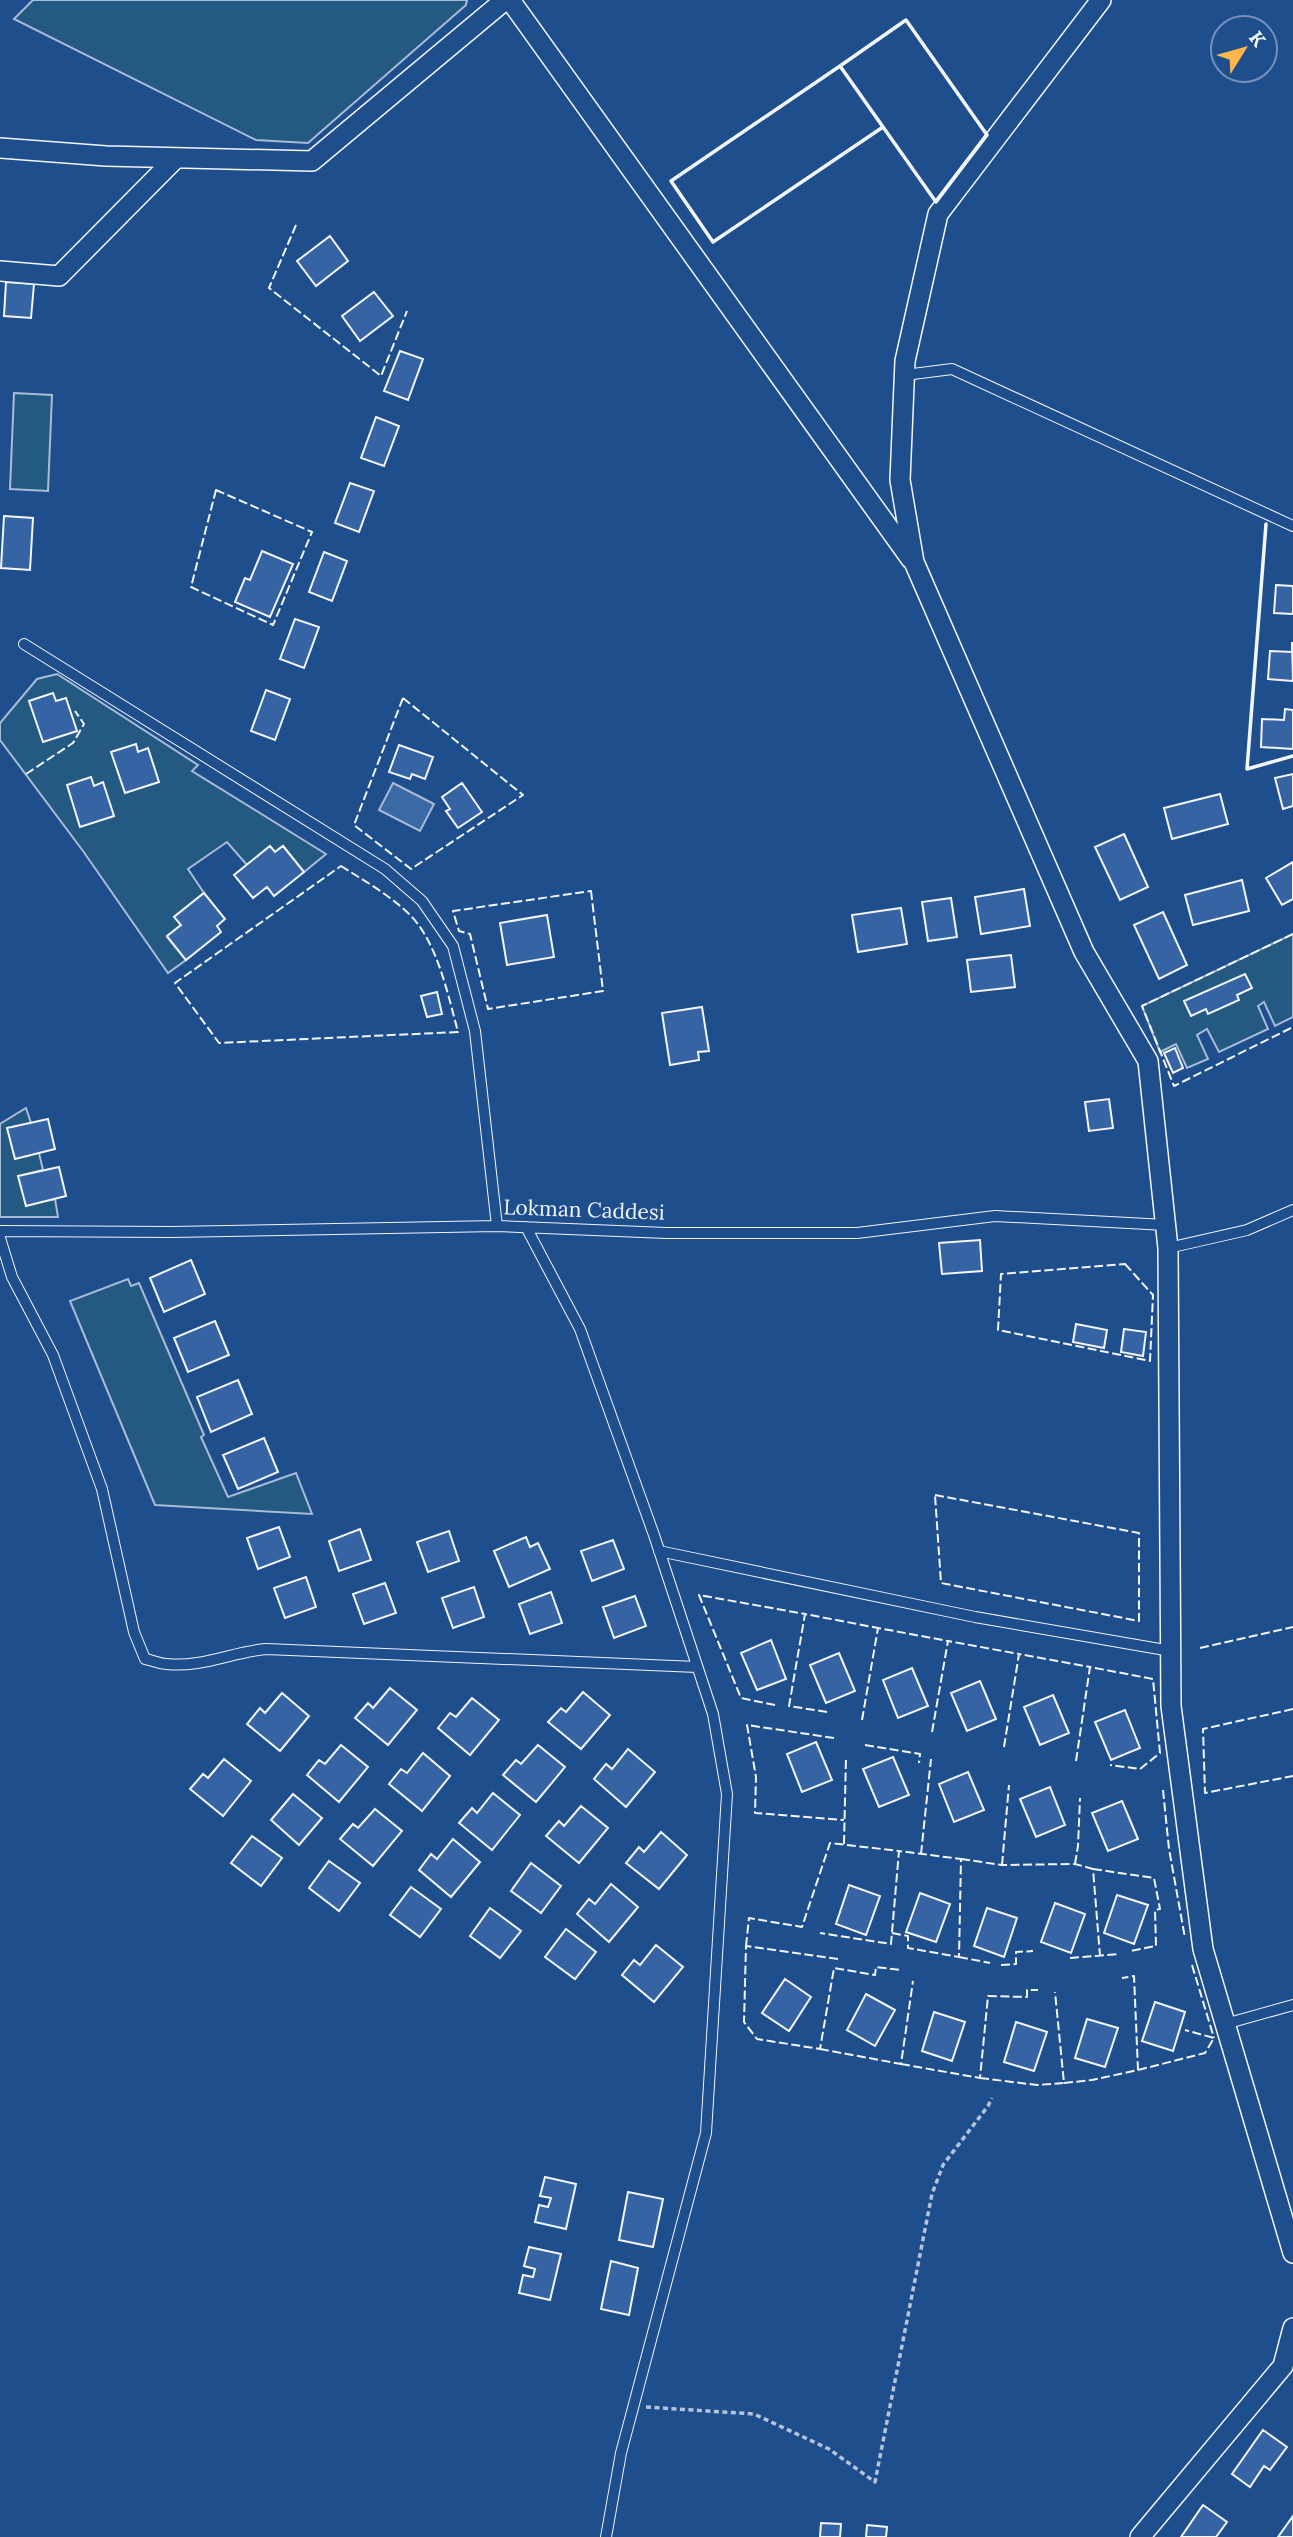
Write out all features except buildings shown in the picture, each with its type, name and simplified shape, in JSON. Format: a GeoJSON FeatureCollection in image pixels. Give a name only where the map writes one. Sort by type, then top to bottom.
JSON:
{"type":"FeatureCollection","features":[{"type":"Feature","properties":{"kind":"street"},"geometry":{"type":"LineString","coordinates":[[0,148],[106,156],[312,161],[507,0],[914,562],[1084,952],[1148,1060],[1168,1248],[1171,1706],[1203,1949],[1293,2253]]}},
{"type":"Feature","properties":{"kind":"street"},"geometry":{"type":"LineString","coordinates":[[914,562],[900,480],[905,361],[939,215],[1101,0]]}},
{"type":"Feature","properties":{"kind":"street"},"geometry":{"type":"LineString","coordinates":[[0,271],[59,276],[176,158]]}},
{"type":"Feature","properties":{"kind":"street"},"geometry":{"type":"LineString","coordinates":[[1140,2537],[1288,2368],[1293,2328]]}},
{"type":"Feature","properties":{"kind":"lane"},"geometry":{"type":"LineString","coordinates":[[905,375],[951,369],[1293,526]]}},
{"type":"Feature","properties":{"kind":"lane"},"geometry":{"type":"LineString","coordinates":[[24,644],[385,869],[422,901],[453,946],[475,1031],[497,1226]]}},
{"type":"Feature","properties":{"kind":"lane"},"geometry":{"type":"LineString","coordinates":[[1168,1248],[1247,1230],[1293,1210]]}},
{"type":"Feature","properties":{"kind":"lane","name":"Lokman Caddesi"},"geometry":{"type":"LineString","coordinates":[[0,1231],[497,1226],[666,1233],[857,1233],[995,1216],[1166,1225]]}},
{"type":"Feature","properties":{"kind":"lane"},"geometry":{"type":"LineString","coordinates":[[526,1227],[580,1329],[659,1551],[713,1714],[727,1794],[706,2133],[621,2453],[606,2537]]}},
{"type":"Feature","properties":{"kind":"lane"},"geometry":{"type":"LineString","coordinates":[[0,1238],[12,1276],[53,1355],[102,1489],[134,1632],[145,1659],[167,1665],[205,1661],[241,1651],[266,1649],[697,1667]]}},
{"type":"Feature","properties":{"kind":"lane"},"geometry":{"type":"LineString","coordinates":[[659,1551],[975,1617],[1172,1651]]}},
{"type":"Feature","properties":{"kind":"lane"},"geometry":{"type":"LineString","coordinates":[[1225,2024],[1293,2005]]}},
{"type":"Feature","properties":{"kind":"path"},"geometry":{"type":"LineString","coordinates":[[634,2406],[754,2414],[829,2449],[875,2482],[932,2194],[943,2165],[992,2098]]}},
{"type":"Feature","properties":{"kind":"shaded area"},"geometry":{"type":"Polygon","coordinates":[[[33,0],[467,0],[466,5],[308,143],[256,140],[14,19],[33,0]]]}},
{"type":"Feature","properties":{"kind":"shaded area"},"geometry":{"type":"Polygon","coordinates":[[[14,393],[52,395],[48,491],[10,489],[14,393]]]}},
{"type":"Feature","properties":{"kind":"shaded area"},"geometry":{"type":"Polygon","coordinates":[[[57,674],[198,765],[192,771],[326,854],[304,872],[283,846],[247,865],[227,842],[188,869],[204,893],[175,916],[181,925],[167,937],[186,960],[168,973],[83,851],[0,740],[0,723],[37,679],[57,674]]]}},
{"type":"Feature","properties":{"kind":"shaded area"},"geometry":{"type":"Polygon","coordinates":[[[393,783],[434,804],[420,831],[379,810],[393,783]]]}},
{"type":"Feature","properties":{"kind":"shaded area"},"geometry":{"type":"Polygon","coordinates":[[[1293,934],[1293,1017],[1275,1026],[1264,1002],[1258,1006],[1268,1029],[1219,1052],[1207,1029],[1197,1035],[1208,1059],[1187,1068],[1176,1044],[1160,1052],[1142,1006],[1293,934]]]}},
{"type":"Feature","properties":{"kind":"shaded area"},"geometry":{"type":"Polygon","coordinates":[[[26,1108],[31,1123],[8,1128],[39,1153],[43,1170],[19,1176],[26,1205],[55,1199],[58,1217],[0,1217],[0,1124],[26,1108]]]}},
{"type":"Feature","properties":{"kind":"shaded area"},"geometry":{"type":"Polygon","coordinates":[[[128,1279],[131,1286],[139,1283],[228,1497],[296,1473],[312,1514],[155,1505],[70,1301],[128,1279]]]}},
{"type":"Feature","properties":{"kind":"fence"},"geometry":{"type":"LineString","coordinates":[[296,225],[269,288],[381,376],[407,311]]}},
{"type":"Feature","properties":{"kind":"fence"},"geometry":{"type":"LineString","coordinates":[[216,490],[312,532],[273,625],[191,587],[216,490]]}},
{"type":"Feature","properties":{"kind":"fence"},"geometry":{"type":"LineString","coordinates":[[403,698],[523,795],[411,869],[354,825],[403,698]]}},
{"type":"Feature","properties":{"kind":"fence"},"geometry":{"type":"LineString","coordinates":[[26,774],[73,743],[84,724],[75,711]]}},
{"type":"Feature","properties":{"kind":"fence"},"geometry":{"type":"LineString","coordinates":[[341,866],[392,900],[418,924],[440,969],[458,1032],[219,1043],[175,983],[341,866]]}},
{"type":"Feature","properties":{"kind":"fence"},"geometry":{"type":"LineString","coordinates":[[591,891],[603,991],[488,1009],[470,934],[459,931],[453,911],[591,891]]}},
{"type":"Feature","properties":{"kind":"fence"},"geometry":{"type":"LineString","coordinates":[[1293,934],[1142,1006],[1174,1086],[1293,1027]]}},
{"type":"Feature","properties":{"kind":"fence"},"geometry":{"type":"LineString","coordinates":[[1125,1264],[1153,1295],[1150,1361],[998,1330],[1001,1274],[1125,1264]]}},
{"type":"Feature","properties":{"kind":"fence"},"geometry":{"type":"LineString","coordinates":[[935,1495],[1139,1533],[1139,1621],[941,1583],[935,1495]]}},
{"type":"Feature","properties":{"kind":"fence"},"geometry":{"type":"LineString","coordinates":[[775,1705],[741,1698],[699,1595],[805,1614]]}},
{"type":"Feature","properties":{"kind":"fence"},"geometry":{"type":"LineString","coordinates":[[827,1712],[789,1706],[805,1614],[878,1628]]}},
{"type":"Feature","properties":{"kind":"fence"},"geometry":{"type":"LineString","coordinates":[[1200,1648],[1293,1627]]}},
{"type":"Feature","properties":{"kind":"fence"},"geometry":{"type":"LineString","coordinates":[[862,1720],[878,1628],[948,1641]]}},
{"type":"Feature","properties":{"kind":"fence"},"geometry":{"type":"LineString","coordinates":[[932,1732],[948,1641],[1019,1654]]}},
{"type":"Feature","properties":{"kind":"fence"},"geometry":{"type":"LineString","coordinates":[[1004,1747],[1019,1654],[1090,1667]]}},
{"type":"Feature","properties":{"kind":"fence"},"geometry":{"type":"LineString","coordinates":[[1076,1761],[1090,1667],[1153,1679],[1160,1753],[1140,1769],[1110,1765]]}},
{"type":"Feature","properties":{"kind":"fence"},"geometry":{"type":"LineString","coordinates":[[1293,1709],[1203,1729],[1205,1793],[1293,1776]]}},
{"type":"Feature","properties":{"kind":"fence"},"geometry":{"type":"LineString","coordinates":[[834,1738],[747,1725],[756,1777],[755,1813],[844,1820]]}},
{"type":"Feature","properties":{"kind":"fence"},"geometry":{"type":"LineString","coordinates":[[865,1745],[920,1754],[919,1763]]}},
{"type":"Feature","properties":{"kind":"fence"},"geometry":{"type":"LineString","coordinates":[[844,1844],[846,1757]]}},
{"type":"Feature","properties":{"kind":"fence"},"geometry":{"type":"LineString","coordinates":[[921,1854],[931,1759]]}},
{"type":"Feature","properties":{"kind":"fence"},"geometry":{"type":"LineString","coordinates":[[1002,1865],[1009,1785]]}},
{"type":"Feature","properties":{"kind":"fence"},"geometry":{"type":"LineString","coordinates":[[1163,1790],[1169,1849],[1185,1938]]}},
{"type":"Feature","properties":{"kind":"fence"},"geometry":{"type":"LineString","coordinates":[[1075,1864],[1080,1798]]}},
{"type":"Feature","properties":{"kind":"fence"},"geometry":{"type":"LineString","coordinates":[[746,1946],[749,1918],[802,1927],[830,1843],[899,1851],[891,1944],[820,1933]]}},
{"type":"Feature","properties":{"kind":"fence"},"geometry":{"type":"LineString","coordinates":[[892,1933],[908,1936],[908,1948],[959,1957],[961,1859],[899,1851]]}},
{"type":"Feature","properties":{"kind":"fence"},"geometry":{"type":"LineString","coordinates":[[961,1859],[1002,1865],[1075,1864],[1093,1869],[1100,1956]]}},
{"type":"Feature","properties":{"kind":"fence"},"geometry":{"type":"LineString","coordinates":[[1093,1869],[1154,1878],[1160,1909],[1155,1910],[1156,1946],[1130,1951]]}},
{"type":"Feature","properties":{"kind":"fence"},"geometry":{"type":"LineString","coordinates":[[838,1959],[746,1946],[744,2022],[757,2039],[820,2049],[834,1968],[875,1975],[876,1967],[901,1970]]}},
{"type":"Feature","properties":{"kind":"fence"},"geometry":{"type":"LineString","coordinates":[[1001,1965],[1016,1964],[1016,1952],[1033,1951]]}},
{"type":"Feature","properties":{"kind":"fence"},"geometry":{"type":"LineString","coordinates":[[1070,1958],[1119,1954]]}},
{"type":"Feature","properties":{"kind":"fence"},"geometry":{"type":"LineString","coordinates":[[959,1957],[990,1963]]}},
{"type":"Feature","properties":{"kind":"fence"},"geometry":{"type":"LineString","coordinates":[[1192,1965],[1214,2038]]}},
{"type":"Feature","properties":{"kind":"fence"},"geometry":{"type":"LineString","coordinates":[[1064,2083],[1138,2070],[1134,1976],[1122,1978]]}},
{"type":"Feature","properties":{"kind":"fence"},"geometry":{"type":"LineString","coordinates":[[820,2049],[901,2064],[913,1981]]}},
{"type":"Feature","properties":{"kind":"fence"},"geometry":{"type":"LineString","coordinates":[[901,2064],[980,2078],[988,1996],[1027,1997],[1027,1990],[1038,1990]]}},
{"type":"Feature","properties":{"kind":"fence"},"geometry":{"type":"LineString","coordinates":[[980,2078],[1037,2085],[1064,2083],[1055,1992]]}},
{"type":"Feature","properties":{"kind":"fence"},"geometry":{"type":"LineString","coordinates":[[1138,2070],[1205,2053],[1214,2038],[1185,2030]]}},
{"type":"Feature","properties":{"kind":"wall"},"geometry":{"type":"LineString","coordinates":[[906,20],[987,135],[936,202],[840,66],[906,20]]}},
{"type":"Feature","properties":{"kind":"wall"},"geometry":{"type":"LineString","coordinates":[[840,66],[883,127],[713,242],[671,181],[840,66]]}},
{"type":"Feature","properties":{"kind":"wall"},"geometry":{"type":"LineString","coordinates":[[1266,524],[1247,769],[1293,756]]}}]}
